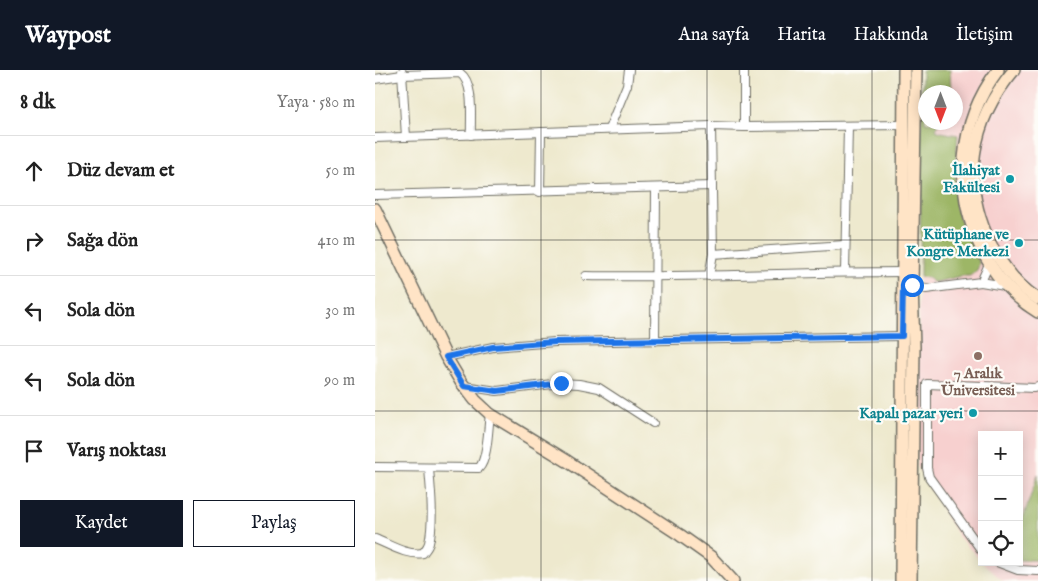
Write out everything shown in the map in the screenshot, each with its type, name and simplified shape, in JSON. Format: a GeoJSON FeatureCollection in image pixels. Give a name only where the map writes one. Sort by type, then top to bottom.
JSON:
{"type":"FeatureCollection","features":[{"type":"Feature","properties":{"kind":"street"},"geometry":{"type":"LineString","coordinates":[[609,129],[627,85],[629,70]]}},
{"type":"Feature","properties":{"kind":"street"},"geometry":{"type":"LineString","coordinates":[[744,70],[744,127]]}},
{"type":"Feature","properties":{"kind":"street"},"geometry":{"type":"LineString","coordinates":[[904,70],[903,272],[907,285],[914,347],[911,581]]}},
{"type":"Feature","properties":{"kind":"street"},"geometry":{"type":"LineString","coordinates":[[901,581],[902,336],[907,285],[916,70]]}},
{"type":"Feature","properties":{"kind":"street"},"geometry":{"type":"LineString","coordinates":[[998,70],[988,84],[971,122],[966,142],[963,162],[966,204],[974,233],[1018,284],[1038,299]]}},
{"type":"Feature","properties":{"kind":"street"},"geometry":{"type":"LineString","coordinates":[[1015,70],[998,90],[983,117],[974,156],[974,196],[989,264],[1012,293],[1038,312]]}},
{"type":"Feature","properties":{"kind":"street"},"geometry":{"type":"LineString","coordinates":[[375,79],[402,72],[460,73],[465,77],[470,87],[471,135]]}},
{"type":"Feature","properties":{"kind":"street"},"geometry":{"type":"LineString","coordinates":[[402,72],[406,137]]}},
{"type":"Feature","properties":{"kind":"street"},"geometry":{"type":"LineString","coordinates":[[709,276],[713,254],[711,126]]}},
{"type":"Feature","properties":{"kind":"street"},"geometry":{"type":"LineString","coordinates":[[375,138],[711,126],[904,126]]}},
{"type":"Feature","properties":{"kind":"street"},"geometry":{"type":"LineString","coordinates":[[845,272],[847,126]]}},
{"type":"Feature","properties":{"kind":"street"},"geometry":{"type":"LineString","coordinates":[[540,192],[541,132]]}},
{"type":"Feature","properties":{"kind":"street"},"geometry":{"type":"LineString","coordinates":[[375,195],[712,186]]}},
{"type":"Feature","properties":{"kind":"street"},"geometry":{"type":"LineString","coordinates":[[655,340],[656,188]]}},
{"type":"Feature","properties":{"kind":"street"},"geometry":{"type":"LineString","coordinates":[[376,211],[446,357],[475,400],[490,414],[680,535],[711,557],[733,581]]}},
{"type":"Feature","properties":{"kind":"street"},"geometry":{"type":"LineString","coordinates":[[713,254],[845,245]]}},
{"type":"Feature","properties":{"kind":"street"},"geometry":{"type":"LineString","coordinates":[[981,282],[989,264]]}},
{"type":"Feature","properties":{"kind":"street"},"geometry":{"type":"LineString","coordinates":[[586,276],[655,277],[903,272]]}},
{"type":"Feature","properties":{"kind":"street"},"geometry":{"type":"LineString","coordinates":[[907,285],[926,289],[981,282],[1005,286]]}},
{"type":"Feature","properties":{"kind":"street"},"geometry":{"type":"LineString","coordinates":[[446,357],[493,347],[555,342],[902,336]]}},
{"type":"Feature","properties":{"kind":"street"},"geometry":{"type":"LineString","coordinates":[[464,386],[497,391],[561,383],[579,384],[599,388],[653,422]]}},
{"type":"Feature","properties":{"kind":"street"},"geometry":{"type":"LineString","coordinates":[[978,545],[929,477],[927,468],[927,384],[1038,387]]}},
{"type":"Feature","properties":{"kind":"street"},"geometry":{"type":"LineString","coordinates":[[375,467],[479,468],[483,464],[490,414]]}},
{"type":"Feature","properties":{"kind":"street"},"geometry":{"type":"LineString","coordinates":[[375,539],[407,553],[423,553],[429,545],[431,496],[429,469]]}},
{"type":"Feature","properties":{"kind":"street"},"geometry":{"type":"LineString","coordinates":[[1008,566],[1018,570],[1038,570]]}},
{"type":"Feature","properties":{"kind":"shaded area","name":"7 Aralık Üniversitesi"},"geometry":{"type":"Polygon","coordinates":[[[922,70],[1038,70],[1038,580],[1003,581],[986,566],[1023,566],[1023,431],[978,431],[978,558],[958,536],[917,466],[921,130],[963,130],[963,85],[922,85],[922,70]]]}},
{"type":"Feature","properties":{"kind":"green space"},"geometry":{"type":"Polygon","coordinates":[[[922,70],[950,70],[951,85],[922,85],[922,70]]]}},
{"type":"Feature","properties":{"kind":"green space"},"geometry":{"type":"Polygon","coordinates":[[[921,130],[936,130],[958,135],[955,171],[956,210],[979,261],[979,265],[977,270],[970,276],[961,276],[936,282],[920,277],[921,130]]]}},
{"type":"Feature","properties":{"kind":"green space"},"geometry":{"type":"Polygon","coordinates":[[[1038,474],[1038,560],[1023,560],[1023,518],[1038,474]]]}},
{"type":"Feature","properties":{"kind":"place","name":"İlahiyat Fakültesi"},"geometry":{"type":"Point","coordinates":[1010,179]}},
{"type":"Feature","properties":{"kind":"place","name":"Kütüphane ve Kongre Merkezi"},"geometry":{"type":"Point","coordinates":[1019,243]}},
{"type":"Feature","properties":{"kind":"place","name":"7 Aralık Üniversitesi"},"geometry":{"type":"Point","coordinates":[978,356]}},
{"type":"Feature","properties":{"kind":"place","name":"Kapalı pazar yeri"},"geometry":{"type":"Point","coordinates":[973,413]}},
{"type":"Feature","properties":{"kind":"route"},"geometry":{"type":"LineString","coordinates":[[561,383],[497,391],[464,386],[446,357],[493,347],[555,342],[902,336],[903,286],[912,285]]}}]}
